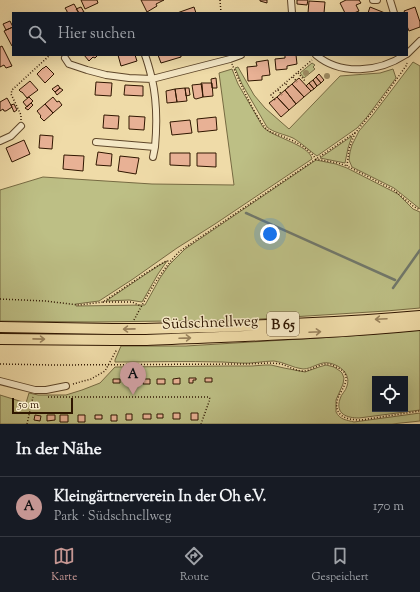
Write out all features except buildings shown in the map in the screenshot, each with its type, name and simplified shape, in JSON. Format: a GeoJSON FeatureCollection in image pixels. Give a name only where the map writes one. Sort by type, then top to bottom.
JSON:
{"type":"FeatureCollection","features":[{"type":"Feature","properties":{"kind":"highway","name":"Südschnellweg"},"geometry":{"type":"LineString","coordinates":[[0,327],[146,329],[251,326],[420,316]]}},
{"type":"Feature","properties":{"kind":"highway","name":"Südschnellweg"},"geometry":{"type":"LineString","coordinates":[[0,339],[116,343],[146,340],[266,335],[420,325]]}},
{"type":"Feature","properties":{"kind":"street"},"geometry":{"type":"LineString","coordinates":[[291,0],[292,12]]}},
{"type":"Feature","properties":{"kind":"street"},"geometry":{"type":"LineString","coordinates":[[390,0],[394,12]]}},
{"type":"Feature","properties":{"kind":"street"},"geometry":{"type":"LineString","coordinates":[[408,52],[420,41]]}},
{"type":"Feature","properties":{"kind":"street"},"geometry":{"type":"LineString","coordinates":[[146,56],[152,79],[157,117],[157,132],[153,157]]}},
{"type":"Feature","properties":{"kind":"street"},"geometry":{"type":"LineString","coordinates":[[65,58],[69,64],[106,75],[152,79],[238,56]]}},
{"type":"Feature","properties":{"kind":"street"},"geometry":{"type":"LineString","coordinates":[[315,57],[344,68],[358,70],[387,65],[403,56]]}},
{"type":"Feature","properties":{"kind":"street"},"geometry":{"type":"LineString","coordinates":[[0,141],[11,136],[21,126]]}},
{"type":"Feature","properties":{"kind":"street"},"geometry":{"type":"LineString","coordinates":[[96,142],[155,147]]}},
{"type":"Feature","properties":{"kind":"street"},"geometry":{"type":"LineString","coordinates":[[0,381],[36,390],[46,390],[66,386]]}},
{"type":"Feature","properties":{"kind":"path"},"geometry":{"type":"LineString","coordinates":[[220,0],[221,12]]}},
{"type":"Feature","properties":{"kind":"path"},"geometry":{"type":"LineString","coordinates":[[21,126],[21,115],[11,94],[12,90],[49,56]]}},
{"type":"Feature","properties":{"kind":"path"},"geometry":{"type":"LineString","coordinates":[[347,166],[349,149],[356,132],[378,105],[406,66],[407,56]]}},
{"type":"Feature","properties":{"kind":"path"},"geometry":{"type":"LineString","coordinates":[[275,100],[271,95],[315,57]]}},
{"type":"Feature","properties":{"kind":"path"},"geometry":{"type":"LineString","coordinates":[[230,59],[244,91],[268,131],[295,142],[306,149],[316,159],[347,166],[394,190],[420,210]]}},
{"type":"Feature","properties":{"kind":"path"},"geometry":{"type":"LineString","coordinates":[[298,73],[304,81]]}},
{"type":"Feature","properties":{"kind":"path"},"geometry":{"type":"LineString","coordinates":[[292,77],[297,82]]}},
{"type":"Feature","properties":{"kind":"path"},"geometry":{"type":"LineString","coordinates":[[285,83],[289,88]]}},
{"type":"Feature","properties":{"kind":"path"},"geometry":{"type":"LineString","coordinates":[[277,89],[282,95]]}},
{"type":"Feature","properties":{"kind":"path"},"geometry":{"type":"LineString","coordinates":[[134,319],[169,261],[180,251],[356,132]]}},
{"type":"Feature","properties":{"kind":"path"},"geometry":{"type":"LineString","coordinates":[[103,302],[146,273],[166,261],[169,261]]}},
{"type":"Feature","properties":{"kind":"path"},"geometry":{"type":"LineString","coordinates":[[0,299],[45,301],[79,305],[103,302],[132,302],[141,306]]}},
{"type":"Feature","properties":{"kind":"path"},"geometry":{"type":"LineString","coordinates":[[66,386],[91,379],[105,371],[109,365],[116,343]]}},
{"type":"Feature","properties":{"kind":"path"},"geometry":{"type":"LineString","coordinates":[[0,364],[109,365],[271,363],[302,371],[322,364],[327,364],[338,368],[344,373],[346,378],[337,406],[340,415],[344,418],[361,420],[420,411]]}},
{"type":"Feature","properties":{"kind":"path"},"geometry":{"type":"LineString","coordinates":[[27,424],[32,397],[36,390]]}},
{"type":"Feature","properties":{"kind":"path"},"geometry":{"type":"LineString","coordinates":[[48,397],[209,397],[210,399],[201,424]]}},
{"type":"Feature","properties":{"kind":"green space"},"geometry":{"type":"Polygon","coordinates":[[[413,62],[420,66],[420,209],[394,188],[352,167],[349,160],[352,145],[359,131],[413,62]]]}},
{"type":"Feature","properties":{"kind":"green space"},"geometry":{"type":"Polygon","coordinates":[[[312,63],[315,65],[313,67],[315,69],[304,78],[300,73],[312,63]]]}},
{"type":"Feature","properties":{"kind":"green space"},"geometry":{"type":"Polygon","coordinates":[[[238,67],[254,95],[265,108],[289,129],[340,76],[380,73],[393,69],[396,78],[357,128],[317,156],[293,138],[267,127],[242,84],[235,68],[238,67]]]}},
{"type":"Feature","properties":{"kind":"green space"},"geometry":{"type":"Polygon","coordinates":[[[232,69],[238,84],[263,127],[268,131],[298,145],[310,154],[312,159],[99,301],[76,304],[76,306],[145,305],[169,265],[185,249],[316,160],[347,168],[398,194],[413,209],[420,212],[420,308],[244,320],[94,322],[0,321],[0,190],[43,177],[152,184],[234,185],[219,73],[232,69]]]}},
{"type":"Feature","properties":{"kind":"green space"},"geometry":{"type":"Polygon","coordinates":[[[352,136],[345,163],[320,158],[352,136]]]}},
{"type":"Feature","properties":{"kind":"green space"},"geometry":{"type":"Polygon","coordinates":[[[167,261],[142,302],[129,300],[106,301],[158,266],[167,261]]]}},
{"type":"Feature","properties":{"kind":"green space"},"geometry":{"type":"Polygon","coordinates":[[[420,330],[420,410],[408,412],[408,376],[372,376],[372,412],[405,412],[359,418],[346,416],[341,412],[339,404],[348,382],[346,374],[341,368],[329,363],[322,363],[303,369],[274,361],[244,363],[115,362],[121,346],[186,346],[350,336],[420,330]]]}},
{"type":"Feature","properties":{"kind":"green space"},"geometry":{"type":"Polygon","coordinates":[[[265,365],[305,372],[326,365],[334,367],[340,371],[344,378],[336,400],[336,412],[344,419],[354,422],[420,413],[420,421],[392,424],[0,424],[0,395],[26,403],[29,393],[38,395],[66,395],[100,383],[115,367],[265,365]]]}},
{"type":"Feature","properties":{"kind":"waterway"},"geometry":{"type":"LineString","coordinates":[[246,213],[395,280]]}},
{"type":"Feature","properties":{"kind":"waterway"},"geometry":{"type":"LineString","coordinates":[[393,288],[420,250]]}},
{"type":"Feature","properties":{"kind":"place","name":"Kleingärtnerverein In der Oh e.V."},"geometry":{"type":"Point","coordinates":[133,395]}}]}
